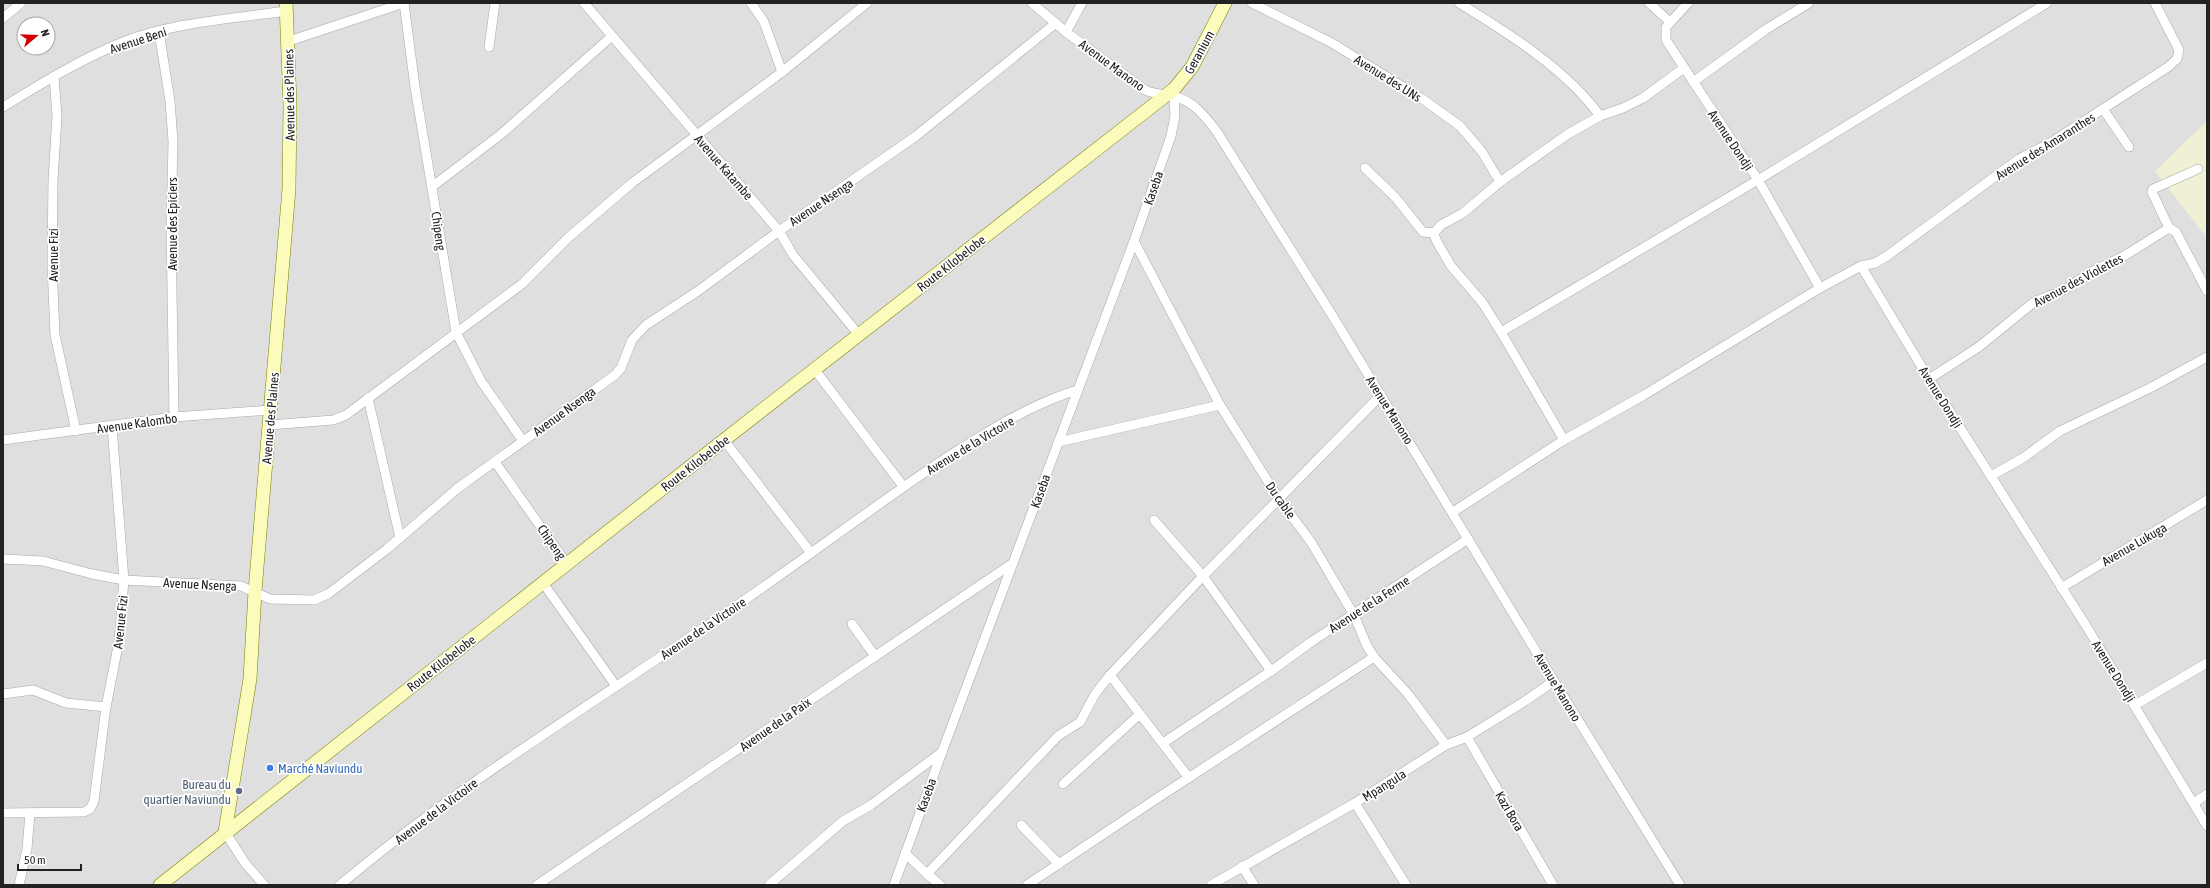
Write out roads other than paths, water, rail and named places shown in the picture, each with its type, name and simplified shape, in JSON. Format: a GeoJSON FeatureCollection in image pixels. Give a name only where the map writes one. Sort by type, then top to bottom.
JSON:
{"type":"FeatureCollection","features":[{"type":"Feature","properties":{"kind":"street"},"geometry":{"type":"LineString","coordinates":[[3,18],[21,3]]}},
{"type":"Feature","properties":{"kind":"street"},"geometry":{"type":"LineString","coordinates":[[288,41],[404,3]]}},
{"type":"Feature","properties":{"kind":"street","name":"Chipeng"},"geometry":{"type":"LineString","coordinates":[[404,3],[414,87],[433,186],[439,236],[456,332],[481,381],[523,441]]}},
{"type":"Feature","properties":{"kind":"street"},"geometry":{"type":"LineString","coordinates":[[489,47],[495,3]]}},
{"type":"Feature","properties":{"kind":"street","name":"Avenue Katambe"},"geometry":{"type":"LineString","coordinates":[[584,3],[779,231],[793,255],[859,334]]}},
{"type":"Feature","properties":{"kind":"street"},"geometry":{"type":"LineString","coordinates":[[751,3],[764,22],[782,72]]}},
{"type":"Feature","properties":{"kind":"street"},"geometry":{"type":"LineString","coordinates":[[270,425],[337,419],[368,398],[522,284],[569,236],[632,183],[782,72],[867,3]]}},
{"type":"Feature","properties":{"kind":"street","name":"Avenue Manono"},"geometry":{"type":"LineString","coordinates":[[1032,3],[1066,32],[1145,90],[1170,95],[1196,107],[1217,132],[1244,173],[1453,512],[1554,681],[1680,885]]}},
{"type":"Feature","properties":{"kind":"street"},"geometry":{"type":"LineString","coordinates":[[1066,32],[1082,3]]}},
{"type":"Feature","properties":{"kind":"street","name":"Geranium"},"geometry":{"type":"LineString","coordinates":[[1170,95],[1181,83],[1192,67],[1225,3]]}},
{"type":"Feature","properties":{"kind":"street","name":"Avenue des UNs"},"geometry":{"type":"LineString","coordinates":[[1252,3],[1332,43],[1421,98],[1460,126],[1482,152],[1500,182]]}},
{"type":"Feature","properties":{"kind":"street"},"geometry":{"type":"LineString","coordinates":[[1460,3],[1526,46],[1577,91],[1600,116]]}},
{"type":"Feature","properties":{"kind":"street"},"geometry":{"type":"LineString","coordinates":[[1649,3],[1668,25],[1688,3]]}},
{"type":"Feature","properties":{"kind":"street"},"geometry":{"type":"LineString","coordinates":[[1692,82],[1765,30],[1809,3]]}},
{"type":"Feature","properties":{"kind":"street"},"geometry":{"type":"LineString","coordinates":[[1501,332],[1758,180],[2047,3]]}},
{"type":"Feature","properties":{"kind":"street","name":"Avenue des Amaranthes"},"geometry":{"type":"LineString","coordinates":[[1861,266],[1875,263],[1887,256],[2019,159],[2104,109],[2168,67],[2179,57],[2178,46],[2155,3]]}},
{"type":"Feature","properties":{"kind":"street","name":"Avenue des Plaines"},"geometry":{"type":"LineString","coordinates":[[225,832],[248,699],[255,591],[270,425],[289,179],[288,41],[286,7]]}},
{"type":"Feature","properties":{"kind":"street","name":"Avenue Beni"},"geometry":{"type":"LineString","coordinates":[[3,107],[86,59],[124,42],[159,32],[205,22],[286,7]]}},
{"type":"Feature","properties":{"kind":"street","name":"Avenue Nsenga"},"geometry":{"type":"LineString","coordinates":[[3,559],[43,561],[92,574],[124,580],[241,586],[270,599],[304,601],[318,599],[328,594],[400,538],[458,488],[618,372],[632,340],[646,325],[698,291],[779,231],[916,136],[1056,23]]}},
{"type":"Feature","properties":{"kind":"street","name":"Avenue Dondji"},"geometry":{"type":"LineString","coordinates":[[1668,25],[1666,40],[1692,82],[1758,180],[1820,288]]}},
{"type":"Feature","properties":{"kind":"street","name":"Avenue des Epiciers"},"geometry":{"type":"LineString","coordinates":[[159,32],[170,101],[173,141],[171,227],[174,417]]}},
{"type":"Feature","properties":{"kind":"street"},"geometry":{"type":"LineString","coordinates":[[433,186],[500,135],[612,36]]}},
{"type":"Feature","properties":{"kind":"street"},"geometry":{"type":"LineString","coordinates":[[1434,233],[1441,225],[1463,213],[1500,182],[1568,134],[1600,116],[1623,108],[1643,98],[1684,68]]}},
{"type":"Feature","properties":{"kind":"street","name":"Avenue Fizi"},"geometry":{"type":"LineString","coordinates":[[54,77],[57,116],[53,180],[52,264],[55,335],[76,431]]}},
{"type":"Feature","properties":{"kind":"street","name":"Kaseba"},"geometry":{"type":"LineString","coordinates":[[894,885],[942,752],[1134,241],[1171,136],[1175,116],[1170,95]]}},
{"type":"Feature","properties":{"kind":"street","name":"Route Kilobelobe"},"geometry":{"type":"LineString","coordinates":[[160,885],[225,832],[859,334],[1170,95]]}},
{"type":"Feature","properties":{"kind":"street"},"geometry":{"type":"LineString","coordinates":[[2104,109],[2129,147]]}},
{"type":"Feature","properties":{"kind":"street"},"geometry":{"type":"LineString","coordinates":[[1365,168],[1395,197],[1423,232],[1434,233]]}},
{"type":"Feature","properties":{"kind":"street"},"geometry":{"type":"LineString","coordinates":[[2198,169],[2153,189],[2152,192],[2169,228],[2176,232],[2207,291]]}},
{"type":"Feature","properties":{"kind":"street","name":"Avenue des Violettes"},"geometry":{"type":"LineString","coordinates":[[1929,379],[1980,346],[2034,302],[2064,290],[2093,271],[2124,256],[2169,228]]}},
{"type":"Feature","properties":{"kind":"street"},"geometry":{"type":"LineString","coordinates":[[1434,233],[1436,240],[1451,266],[1482,302],[1501,332],[1564,440]]}},
{"type":"Feature","properties":{"kind":"street","name":"Du cable"},"geometry":{"type":"LineString","coordinates":[[1134,241],[1220,405],[1279,499],[1308,538],[1354,615],[1367,646],[1374,657],[1408,694],[1446,745]]}},
{"type":"Feature","properties":{"kind":"street"},"geometry":{"type":"LineString","coordinates":[[1453,512],[1564,440],[1820,288],[1861,266]]}},
{"type":"Feature","properties":{"kind":"street","name":"Avenue Dondji"},"geometry":{"type":"LineString","coordinates":[[1861,266],[1929,379],[2135,705],[2158,746],[2194,802],[2207,826]]}},
{"type":"Feature","properties":{"kind":"street"},"geometry":{"type":"LineString","coordinates":[[1991,476],[2023,458],[2060,431],[2150,388],[2207,357]]}},
{"type":"Feature","properties":{"kind":"street"},"geometry":{"type":"LineString","coordinates":[[815,370],[903,486]]}},
{"type":"Feature","properties":{"kind":"street","name":"Avenue de la Victoire"},"geometry":{"type":"LineString","coordinates":[[340,885],[444,804],[616,686],[747,599],[903,486],[1007,421],[1062,395],[1077,390]]}},
{"type":"Feature","properties":{"kind":"street"},"geometry":{"type":"LineString","coordinates":[[927,874],[1058,736],[1080,722],[1095,694],[1110,676],[1203,576],[1381,395]]}},
{"type":"Feature","properties":{"kind":"street"},"geometry":{"type":"LineString","coordinates":[[368,398],[400,538]]}},
{"type":"Feature","properties":{"kind":"street"},"geometry":{"type":"LineString","coordinates":[[1058,442],[1220,405]]}},
{"type":"Feature","properties":{"kind":"street","name":"Avenue Kalombo"},"geometry":{"type":"LineString","coordinates":[[3,440],[174,417],[271,410]]}},
{"type":"Feature","properties":{"kind":"street","name":"Avenue Fizi"},"geometry":{"type":"LineString","coordinates":[[30,813],[84,812],[90,809],[94,801],[106,707],[119,641],[124,580],[112,426]]}},
{"type":"Feature","properties":{"kind":"street"},"geometry":{"type":"LineString","coordinates":[[724,440],[811,553]]}},
{"type":"Feature","properties":{"kind":"street","name":"Chipeng"},"geometry":{"type":"LineString","coordinates":[[495,462],[567,564]]}},
{"type":"Feature","properties":{"kind":"street","name":"Avenue Lukuga"},"geometry":{"type":"LineString","coordinates":[[2061,588],[2207,500]]}},
{"type":"Feature","properties":{"kind":"street"},"geometry":{"type":"LineString","coordinates":[[1154,520],[1203,576],[1271,671]]}},
{"type":"Feature","properties":{"kind":"street","name":"Avenue de la Ferme"},"geometry":{"type":"LineString","coordinates":[[1163,743],[1271,671],[1310,642],[1354,615],[1468,539]]}},
{"type":"Feature","properties":{"kind":"street","name":"Avenue de la Paix"},"geometry":{"type":"LineString","coordinates":[[537,885],[1013,563]]}},
{"type":"Feature","properties":{"kind":"street"},"geometry":{"type":"LineString","coordinates":[[543,583],[616,686]]}},
{"type":"Feature","properties":{"kind":"street"},"geometry":{"type":"LineString","coordinates":[[852,624],[875,656]]}},
{"type":"Feature","properties":{"kind":"street"},"geometry":{"type":"LineString","coordinates":[[1027,885],[1374,657]]}},
{"type":"Feature","properties":{"kind":"street"},"geometry":{"type":"LineString","coordinates":[[2135,705],[2207,663]]}},
{"type":"Feature","properties":{"kind":"street"},"geometry":{"type":"LineString","coordinates":[[1110,676],[1189,778]]}},
{"type":"Feature","properties":{"kind":"street","name":"Mpangula"},"geometry":{"type":"LineString","coordinates":[[1211,885],[1242,866],[1356,803],[1446,745],[1467,736],[1554,681]]}},
{"type":"Feature","properties":{"kind":"street"},"geometry":{"type":"LineString","coordinates":[[3,694],[33,690],[66,703],[106,707]]}},
{"type":"Feature","properties":{"kind":"street"},"geometry":{"type":"LineString","coordinates":[[1063,784],[1140,714]]}},
{"type":"Feature","properties":{"kind":"street","name":"Kazi Bora"},"geometry":{"type":"LineString","coordinates":[[1467,736],[1553,885]]}},
{"type":"Feature","properties":{"kind":"street"},"geometry":{"type":"LineString","coordinates":[[769,885],[843,821],[871,805],[942,752]]}},
{"type":"Feature","properties":{"kind":"street"},"geometry":{"type":"LineString","coordinates":[[2194,802],[2207,794]]}},
{"type":"Feature","properties":{"kind":"street"},"geometry":{"type":"LineString","coordinates":[[1356,803],[1406,885]]}},
{"type":"Feature","properties":{"kind":"street"},"geometry":{"type":"LineString","coordinates":[[3,813],[30,813],[27,849],[19,885]]}},
{"type":"Feature","properties":{"kind":"street"},"geometry":{"type":"LineString","coordinates":[[1021,825],[1059,864]]}},
{"type":"Feature","properties":{"kind":"street"},"geometry":{"type":"LineString","coordinates":[[225,832],[245,863],[264,885]]}},
{"type":"Feature","properties":{"kind":"street"},"geometry":{"type":"LineString","coordinates":[[905,854],[940,885]]}},
{"type":"Feature","properties":{"kind":"street"},"geometry":{"type":"LineString","coordinates":[[1242,866],[1254,885]]}},
{"type":"Feature","properties":{"kind":"place","name":"Marché Naviundu"},"geometry":{"type":"Point","coordinates":[270,768]}},
{"type":"Feature","properties":{"kind":"place","name":"Bureau du quartier Naviundu"},"geometry":{"type":"Point","coordinates":[239,791]}}]}
